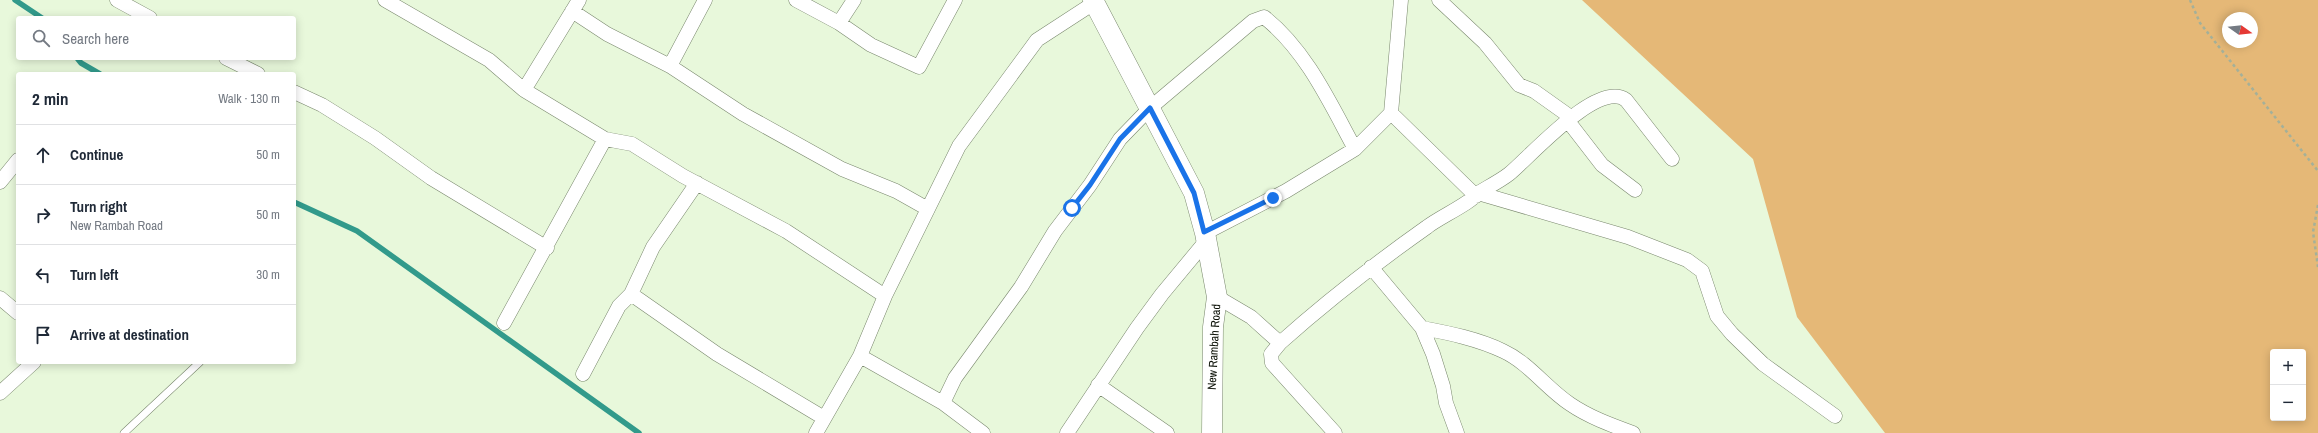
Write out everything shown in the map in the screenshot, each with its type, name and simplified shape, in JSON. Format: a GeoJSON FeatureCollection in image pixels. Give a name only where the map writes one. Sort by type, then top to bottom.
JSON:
{"type":"FeatureCollection","features":[{"type":"Feature","properties":{"kind":"street"},"geometry":{"type":"LineString","coordinates":[[385,0],[489,60],[524,90],[606,139],[632,144],[697,183],[786,231],[885,296]]}},
{"type":"Feature","properties":{"kind":"street"},"geometry":{"type":"LineString","coordinates":[[670,66],[705,0]]}},
{"type":"Feature","properties":{"kind":"street"},"geometry":{"type":"LineString","coordinates":[[796,0],[838,22],[870,45],[919,67],[955,0]]}},
{"type":"Feature","properties":{"kind":"street"},"geometry":{"type":"LineString","coordinates":[[838,22],[854,0]]}},
{"type":"Feature","properties":{"kind":"street"},"geometry":{"type":"LineString","coordinates":[[1067,433],[1098,385],[1162,294],[1205,237],[1286,191],[1355,149],[1391,113],[1401,5],[1388,0]]}},
{"type":"Feature","properties":{"kind":"street"},"geometry":{"type":"LineString","coordinates":[[1439,0],[1485,43],[1519,85],[1534,91],[1570,119],[1602,165],[1635,190]]}},
{"type":"Feature","properties":{"kind":"street"},"geometry":{"type":"LineString","coordinates":[[120,1],[146,16]]}},
{"type":"Feature","properties":{"kind":"street"},"geometry":{"type":"LineString","coordinates":[[816,433],[860,356],[885,296],[959,146],[1037,40],[1094,2]]}},
{"type":"Feature","properties":{"kind":"street","name":"New Rambah Road"},"geometry":{"type":"LineString","coordinates":[[1094,2],[1194,193],[1205,237],[1217,297],[1213,327],[1212,433]]}},
{"type":"Feature","properties":{"kind":"street"},"geometry":{"type":"LineString","coordinates":[[524,90],[576,6],[607,34],[670,66],[750,118],[842,169],[896,191],[928,209]]}},
{"type":"Feature","properties":{"kind":"street"},"geometry":{"type":"LineString","coordinates":[[942,403],[955,378],[1021,287],[1055,231],[1090,185],[1120,139],[1150,108],[1253,21],[1264,17],[1274,25],[1299,53],[1355,149]]}},
{"type":"Feature","properties":{"kind":"street"},"geometry":{"type":"LineString","coordinates":[[230,60],[254,72]]}},
{"type":"Feature","properties":{"kind":"street"},"geometry":{"type":"LineString","coordinates":[[296,93],[342,117],[375,138],[430,178],[547,248]]}},
{"type":"Feature","properties":{"kind":"street"},"geometry":{"type":"LineString","coordinates":[[1335,433],[1272,363],[1271,354],[1280,343],[1330,298],[1438,218],[1508,175],[1570,119],[1592,104],[1612,96],[1621,97],[1672,158]]}},
{"type":"Feature","properties":{"kind":"street"},"geometry":{"type":"LineString","coordinates":[[1391,113],[1477,194],[1628,237],[1687,260],[1702,271],[1717,316],[1732,334],[1763,364],[1835,416]]}},
{"type":"Feature","properties":{"kind":"street"},"geometry":{"type":"LineString","coordinates":[[504,323],[547,248],[573,195],[606,139]]}},
{"type":"Feature","properties":{"kind":"street"},"geometry":{"type":"LineString","coordinates":[[0,182],[16,166]]}},
{"type":"Feature","properties":{"kind":"street"},"geometry":{"type":"LineString","coordinates":[[583,374],[619,306],[631,294],[653,247],[697,183]]}},
{"type":"Feature","properties":{"kind":"street"},"geometry":{"type":"LineString","coordinates":[[1371,268],[1422,328],[1434,354],[1446,402],[1457,433]]}},
{"type":"Feature","properties":{"kind":"street"},"geometry":{"type":"LineString","coordinates":[[631,294],[717,354],[824,418]]}},
{"type":"Feature","properties":{"kind":"street"},"geometry":{"type":"LineString","coordinates":[[1217,297],[1251,317],[1280,343]]}},
{"type":"Feature","properties":{"kind":"street"},"geometry":{"type":"LineString","coordinates":[[0,298],[16,311]]}},
{"type":"Feature","properties":{"kind":"street"},"geometry":{"type":"LineString","coordinates":[[1422,328],[1482,342],[1504,352],[1524,365],[1569,404],[1602,421],[1633,433]]}},
{"type":"Feature","properties":{"kind":"street"},"geometry":{"type":"LineString","coordinates":[[860,356],[942,403],[983,433]]}},
{"type":"Feature","properties":{"kind":"street"},"geometry":{"type":"LineString","coordinates":[[0,393],[32,364]]}},
{"type":"Feature","properties":{"kind":"street"},"geometry":{"type":"LineString","coordinates":[[1098,385],[1167,433]]}},
{"type":"Feature","properties":{"kind":"lane"},"geometry":{"type":"LineString","coordinates":[[124,433],[198,364]]}},
{"type":"Feature","properties":{"kind":"path"},"geometry":{"type":"LineString","coordinates":[[2190,0],[2200,23],[2318,171]]}},
{"type":"Feature","properties":{"kind":"path"},"geometry":{"type":"LineString","coordinates":[[2318,205],[2313,232],[2318,267]]}},
{"type":"Feature","properties":{"kind":"shaded area"},"geometry":{"type":"Polygon","coordinates":[[[1582,0],[2318,0],[2318,433],[1885,433],[1797,317],[1753,159],[1582,0]]]}},
{"type":"Feature","properties":{"kind":"waterway"},"geometry":{"type":"LineString","coordinates":[[15,0],[39,16]]}},
{"type":"Feature","properties":{"kind":"waterway"},"geometry":{"type":"LineString","coordinates":[[79,60],[97,72]]}},
{"type":"Feature","properties":{"kind":"waterway"},"geometry":{"type":"LineString","coordinates":[[296,203],[357,231],[639,433]]}},
{"type":"Feature","properties":{"kind":"route"},"geometry":{"type":"LineString","coordinates":[[1072,208],[1090,185],[1120,139],[1150,108],[1194,193],[1204,232],[1234,219],[1273,198]]}}]}
